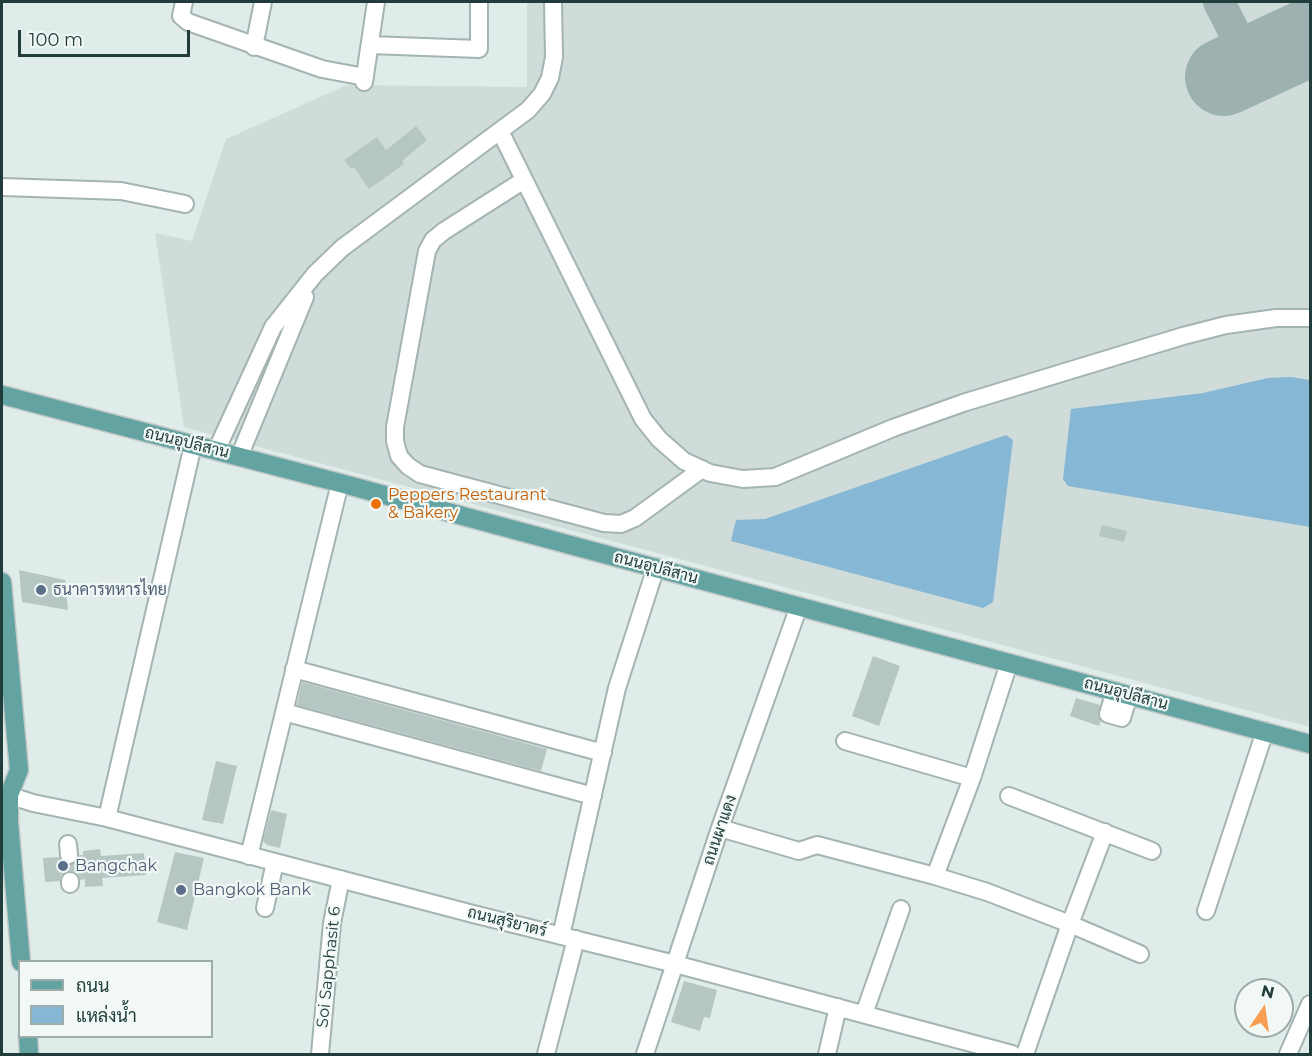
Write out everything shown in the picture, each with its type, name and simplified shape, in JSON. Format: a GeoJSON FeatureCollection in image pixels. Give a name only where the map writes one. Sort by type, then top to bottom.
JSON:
{"type":"FeatureCollection","features":[{"type":"Feature","properties":{"kind":"main road","name":"ถนนอุปลีสาน"},"geometry":{"type":"LineString","coordinates":[[2,395],[656,567],[1311,744]]}},
{"type":"Feature","properties":{"kind":"main road"},"geometry":{"type":"LineString","coordinates":[[2,582],[19,770],[5,794]]}},
{"type":"Feature","properties":{"kind":"main road"},"geometry":{"type":"LineString","coordinates":[[2,777],[9,822],[21,960]]}},
{"type":"Feature","properties":{"kind":"main road"},"geometry":{"type":"LineString","coordinates":[[28,1038],[29,1054]]}},
{"type":"Feature","properties":{"kind":"street"},"geometry":{"type":"LineString","coordinates":[[184,2],[183,20],[254,47],[364,80],[376,2]]}},
{"type":"Feature","properties":{"kind":"street"},"geometry":{"type":"LineString","coordinates":[[254,47],[263,2]]}},
{"type":"Feature","properties":{"kind":"street"},"geometry":{"type":"LineString","coordinates":[[370,45],[479,49],[479,2]]}},
{"type":"Feature","properties":{"kind":"street"},"geometry":{"type":"LineString","coordinates":[[216,451],[273,327],[315,274],[342,248],[528,110],[542,94],[550,78],[554,57],[554,2]]}},
{"type":"Feature","properties":{"kind":"street"},"geometry":{"type":"LineString","coordinates":[[500,131],[643,419],[659,439],[684,460],[710,473],[743,479],[775,477],[893,428],[963,403],[1183,336],[1226,325],[1266,319],[1311,318]]}},
{"type":"Feature","properties":{"kind":"street"},"geometry":{"type":"LineString","coordinates":[[524,180],[444,231],[433,240],[427,251],[395,427],[399,456],[420,474],[604,522],[621,524],[635,518],[702,469]]}},
{"type":"Feature","properties":{"kind":"street"},"geometry":{"type":"LineString","coordinates":[[2,187],[121,191],[185,204]]}},
{"type":"Feature","properties":{"kind":"street"},"geometry":{"type":"LineString","coordinates":[[239,457],[315,274]]}},
{"type":"Feature","properties":{"kind":"street"},"geometry":{"type":"LineString","coordinates":[[107,818],[193,445]]}},
{"type":"Feature","properties":{"kind":"street"},"geometry":{"type":"LineString","coordinates":[[249,856],[340,483]]}},
{"type":"Feature","properties":{"kind":"street"},"geometry":{"type":"LineString","coordinates":[[546,1054],[593,796],[617,688],[656,567]]}},
{"type":"Feature","properties":{"kind":"street","name":"ถนนผาแดง"},"geometry":{"type":"LineString","coordinates":[[645,1054],[720,828],[799,606]]}},
{"type":"Feature","properties":{"kind":"street"},"geometry":{"type":"LineString","coordinates":[[935,876],[972,778],[1009,663]]}},
{"type":"Feature","properties":{"kind":"street"},"geometry":{"type":"LineString","coordinates":[[294,669],[603,753]]}},
{"type":"Feature","properties":{"kind":"street"},"geometry":{"type":"LineString","coordinates":[[284,712],[593,796]]}},
{"type":"Feature","properties":{"kind":"street"},"geometry":{"type":"LineString","coordinates":[[1206,911],[1265,731]]}},
{"type":"Feature","properties":{"kind":"street"},"geometry":{"type":"LineString","coordinates":[[845,741],[972,778]]}},
{"type":"Feature","properties":{"kind":"street","name":"ถนนสุริยาตร์"},"geometry":{"type":"LineString","coordinates":[[5,794],[33,803],[107,818],[838,1007],[975,1050],[1012,1054]]}},
{"type":"Feature","properties":{"kind":"street"},"geometry":{"type":"LineString","coordinates":[[1009,796],[1152,851]]}},
{"type":"Feature","properties":{"kind":"street"},"geometry":{"type":"LineString","coordinates":[[720,828],[799,851],[818,845],[935,876],[987,892],[1140,954]]}},
{"type":"Feature","properties":{"kind":"street"},"geometry":{"type":"LineString","coordinates":[[1025,1054],[1105,832]]}},
{"type":"Feature","properties":{"kind":"street"},"geometry":{"type":"LineString","coordinates":[[265,908],[275,862]]}},
{"type":"Feature","properties":{"kind":"street","name":"Soi Sapphasit 6"},"geometry":{"type":"LineString","coordinates":[[320,1054],[332,923],[341,879]]}},
{"type":"Feature","properties":{"kind":"street"},"geometry":{"type":"LineString","coordinates":[[864,1014],[901,909]]}},
{"type":"Feature","properties":{"kind":"street"},"geometry":{"type":"LineString","coordinates":[[1288,1054],[1311,1004]]}},
{"type":"Feature","properties":{"kind":"street"},"geometry":{"type":"LineString","coordinates":[[828,1054],[838,1007]]}},
{"type":"Feature","properties":{"kind":"shaded area"},"geometry":{"type":"Polygon","coordinates":[[[527,2],[1310,2],[1310,727],[184,427],[155,233],[192,241],[226,139],[347,85],[527,87],[527,2]]]}},
{"type":"Feature","properties":{"kind":"water"},"geometry":{"type":"Polygon","coordinates":[[[1291,377],[1310,380],[1310,527],[1068,486],[1063,479],[1071,409],[1203,393],[1268,378],[1291,377]]]}},
{"type":"Feature","properties":{"kind":"water"},"geometry":{"type":"Polygon","coordinates":[[[1006,435],[1013,440],[993,602],[983,608],[731,541],[736,520],[765,519],[1006,435]]]}},
{"type":"Feature","properties":{"kind":"building"},"geometry":{"type":"Polygon","coordinates":[[[416,126],[427,140],[402,161],[404,164],[369,189],[354,167],[351,169],[344,160],[377,137],[386,150],[416,126]]]}},
{"type":"Feature","properties":{"kind":"building"},"geometry":{"type":"Polygon","coordinates":[[[1102,525],[1127,531],[1124,542],[1099,536],[1102,525]]]}},
{"type":"Feature","properties":{"kind":"building"},"geometry":{"type":"Polygon","coordinates":[[[19,570],[65,580],[68,610],[22,602],[19,570]]]}},
{"type":"Feature","properties":{"kind":"building"},"geometry":{"type":"Polygon","coordinates":[[[873,656],[900,666],[879,726],[852,716],[873,656]]]}},
{"type":"Feature","properties":{"kind":"building"},"geometry":{"type":"Polygon","coordinates":[[[302,682],[547,749],[541,771],[297,705],[302,682]]]}},
{"type":"Feature","properties":{"kind":"building"},"geometry":{"type":"Polygon","coordinates":[[[1076,698],[1100,705],[1099,726],[1070,716],[1076,698]]]}},
{"type":"Feature","properties":{"kind":"building"},"geometry":{"type":"Polygon","coordinates":[[[216,761],[237,766],[223,824],[202,820],[216,761]]]}},
{"type":"Feature","properties":{"kind":"building"},"geometry":{"type":"Polygon","coordinates":[[[271,810],[287,814],[280,848],[267,845],[263,841],[271,810]]]}},
{"type":"Feature","properties":{"kind":"building"},"geometry":{"type":"Polygon","coordinates":[[[100,849],[101,856],[144,853],[146,875],[102,878],[103,886],[85,887],[85,879],[80,880],[76,872],[69,871],[61,875],[60,881],[45,882],[43,858],[59,857],[64,864],[71,865],[75,863],[79,855],[83,855],[83,851],[100,849]]]}},
{"type":"Feature","properties":{"kind":"building","name":"Bangkok Bank"},"geometry":{"type":"Polygon","coordinates":[[[175,852],[204,858],[187,930],[157,922],[175,852]]]}},
{"type":"Feature","properties":{"kind":"building"},"geometry":{"type":"Polygon","coordinates":[[[684,981],[717,990],[710,1018],[704,1017],[700,1031],[671,1022],[684,981]]]}},
{"type":"Feature","properties":{"kind":"taxiway"},"geometry":{"type":"LineString","coordinates":[[1219,2],[1251,65]]}},
{"type":"Feature","properties":{"kind":"runway"},"geometry":{"type":"LineString","coordinates":[[1224,77],[1310,37]]}},
{"type":"Feature","properties":{"kind":"tunnel"},"geometry":{"type":"LineString","coordinates":[[69,855],[70,881]]}},
{"type":"Feature","properties":{"kind":"place","name":"Peppers Restaurant & Bakery"},"geometry":{"type":"Point","coordinates":[376,504]}},
{"type":"Feature","properties":{"kind":"place","name":"ธนาคารทหารไทย"},"geometry":{"type":"Point","coordinates":[41,590]}},
{"type":"Feature","properties":{"kind":"place","name":"Bangchak"},"geometry":{"type":"Point","coordinates":[63,866]}},
{"type":"Feature","properties":{"kind":"place","name":"Bangkok Bank"},"geometry":{"type":"Point","coordinates":[181,890]}}]}
